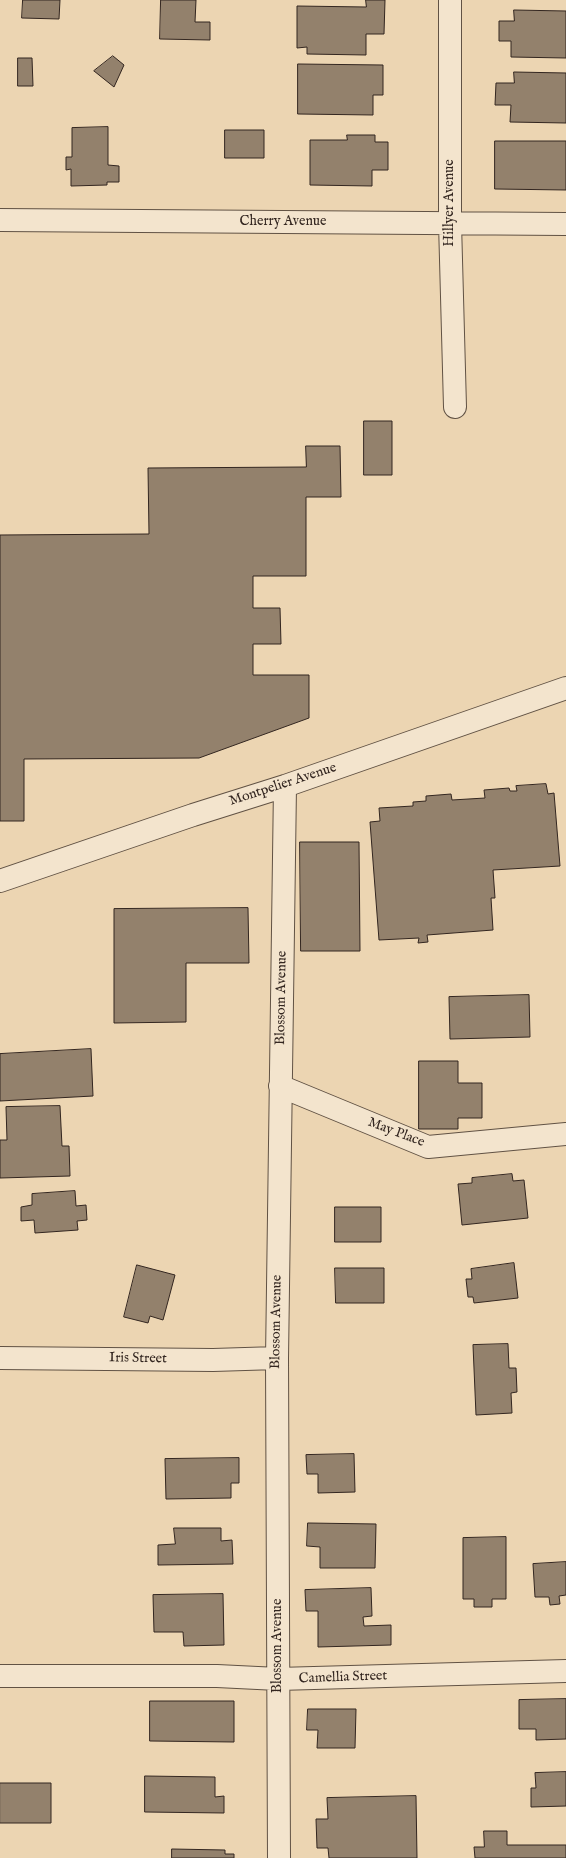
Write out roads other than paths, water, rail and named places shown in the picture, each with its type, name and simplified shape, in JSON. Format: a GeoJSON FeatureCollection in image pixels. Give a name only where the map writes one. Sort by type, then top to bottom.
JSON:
{"type":"FeatureCollection","features":[{"type":"Feature","properties":{"kind":"street","name":"Hillyer Avenue"},"geometry":{"type":"LineString","coordinates":[[450,0],[450,223],[456,407]]}},
{"type":"Feature","properties":{"kind":"street","name":"Cherry Avenue"},"geometry":{"type":"LineString","coordinates":[[0,220],[566,224]]}},
{"type":"Feature","properties":{"kind":"street","name":"Montpelier Avenue"},"geometry":{"type":"LineString","coordinates":[[0,881],[192,815],[285,786],[566,688]]}},
{"type":"Feature","properties":{"kind":"street","name":"Blossom Avenue"},"geometry":{"type":"LineString","coordinates":[[279,1858],[276,1358],[285,786]]}},
{"type":"Feature","properties":{"kind":"street","name":"May Place"},"geometry":{"type":"LineString","coordinates":[[280,1086],[428,1147],[566,1134]]}},
{"type":"Feature","properties":{"kind":"street","name":"Iris Street"},"geometry":{"type":"LineString","coordinates":[[0,1358],[213,1360],[276,1358]]}},
{"type":"Feature","properties":{"kind":"street","name":"Camellia Street"},"geometry":{"type":"LineString","coordinates":[[0,1676],[217,1676],[278,1680],[566,1672]]}}]}
